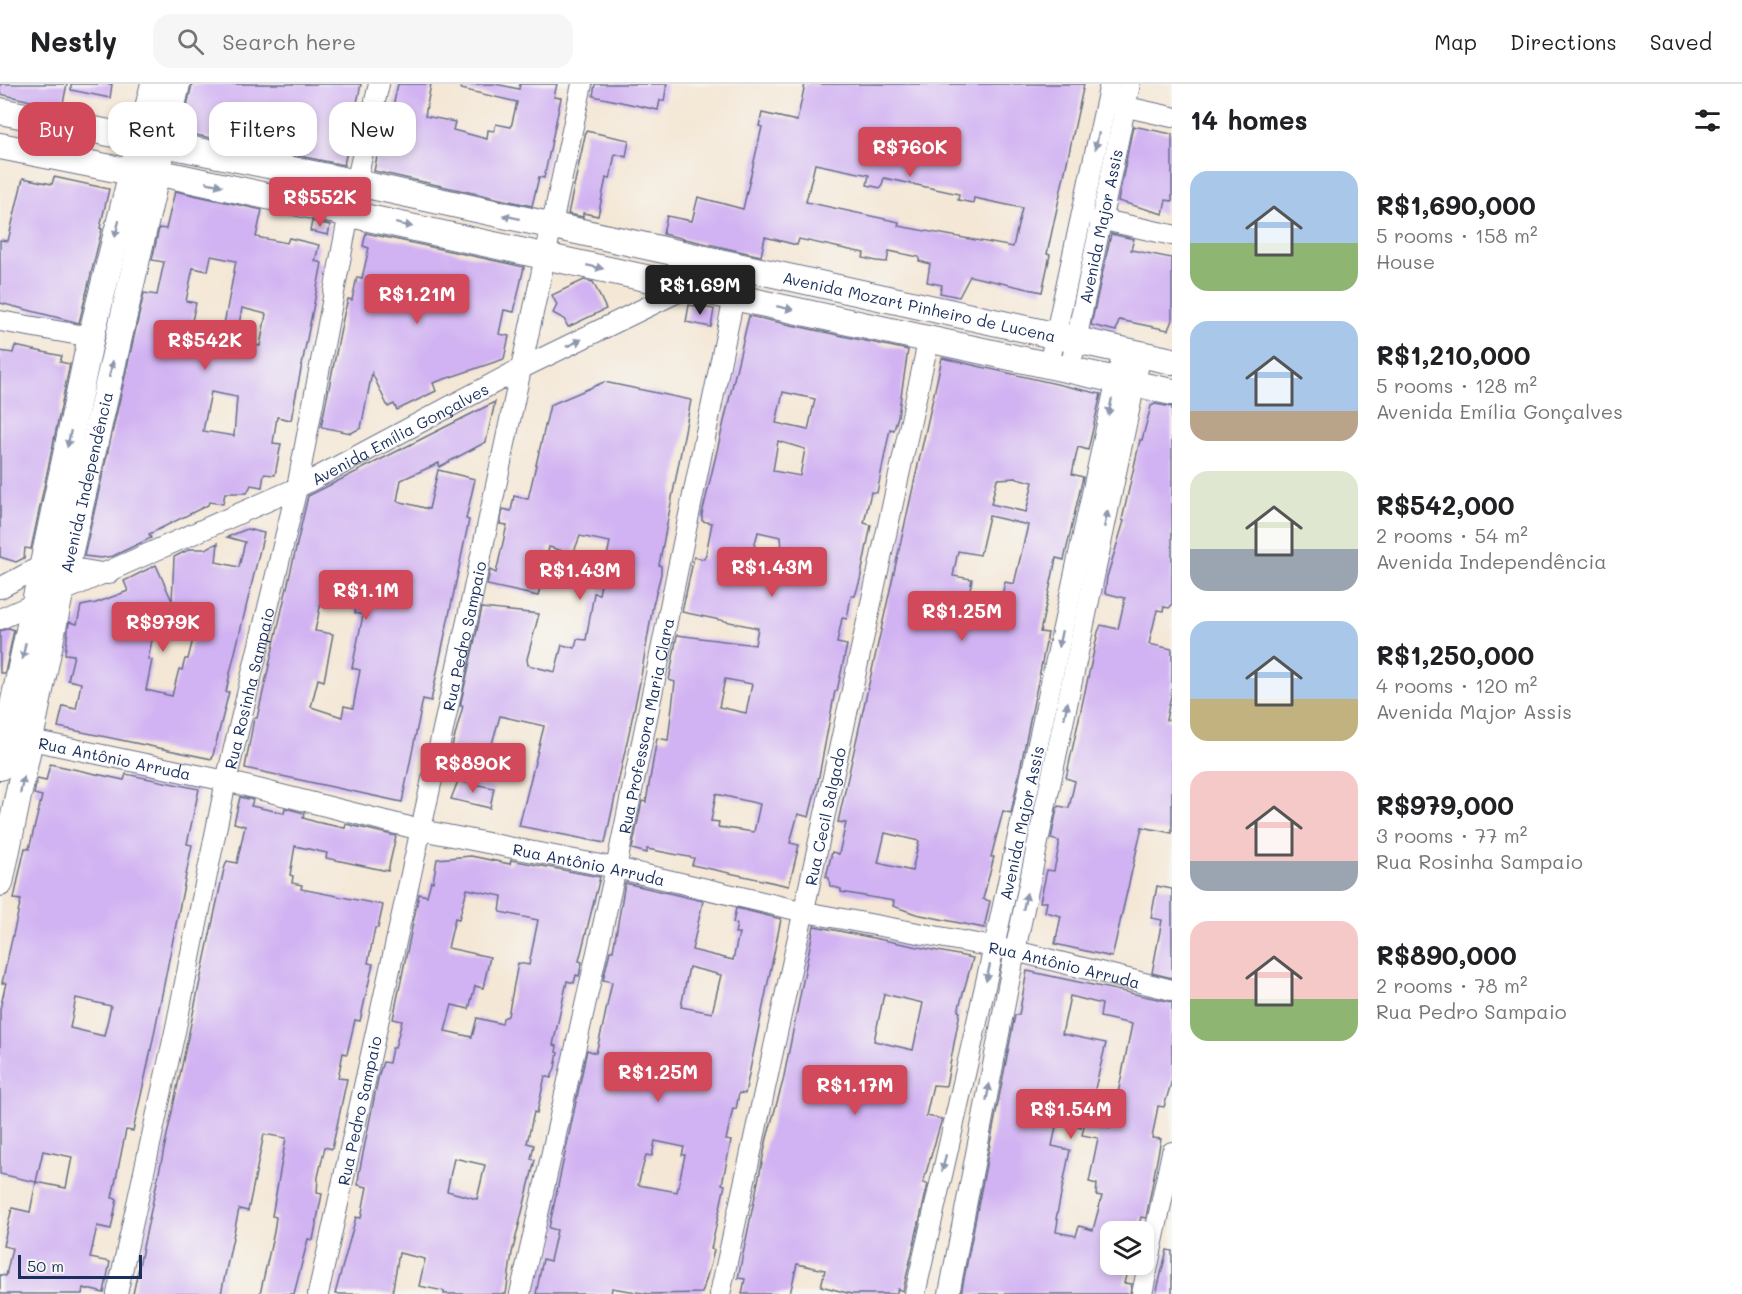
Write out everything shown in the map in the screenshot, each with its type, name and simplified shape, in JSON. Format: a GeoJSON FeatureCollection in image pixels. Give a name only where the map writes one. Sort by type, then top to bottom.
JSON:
{"type":"FeatureCollection","features":[{"type":"Feature","properties":{"kind":"main road","name":"Avenida Independência"},"geometry":{"type":"LineString","coordinates":[[154,84],[154,102]]}},
{"type":"Feature","properties":{"kind":"main road","name":"Avenida Independência"},"geometry":{"type":"LineString","coordinates":[[170,102],[177,84]]}},
{"type":"Feature","properties":{"kind":"main road","name":"Avenida Mozart Pinheiro de Lucena"},"geometry":{"type":"LineString","coordinates":[[0,111],[108,133]]}},
{"type":"Feature","properties":{"kind":"main road","name":"Avenida Mozart Pinheiro de Lucena"},"geometry":{"type":"LineString","coordinates":[[0,146],[131,172],[156,172],[1172,392]]}},
{"type":"Feature","properties":{"kind":"main road","name":"Avenida Mozart Pinheiro de Lucena"},"geometry":{"type":"LineString","coordinates":[[197,151],[357,183],[1172,361]]}},
{"type":"Feature","properties":{"kind":"main road","name":"Avenida Independência"},"geometry":{"type":"LineString","coordinates":[[0,883],[34,603],[41,566],[91,337],[131,172],[143,156]]}},
{"type":"Feature","properties":{"kind":"main road","name":"Avenida Independência"},"geometry":{"type":"LineString","coordinates":[[0,767],[19,737],[60,594],[156,172],[154,156]]}},
{"type":"Feature","properties":{"kind":"main road"},"geometry":{"type":"LineString","coordinates":[[892,331],[898,301]]}},
{"type":"Feature","properties":{"kind":"street","name":"Rua Rosinha Sampaio"},"geometry":{"type":"LineString","coordinates":[[117,1294],[226,781],[297,489],[349,213],[379,84]]}},
{"type":"Feature","properties":{"kind":"street","name":"Rua Pedro Sampaio"},"geometry":{"type":"LineString","coordinates":[[318,1294],[553,226],[582,84]]}},
{"type":"Feature","properties":{"kind":"street","name":"Avenida Major Assis"},"geometry":{"type":"LineString","coordinates":[[1060,367],[1113,97],[1130,84]]}},
{"type":"Feature","properties":{"kind":"street","name":"Avenida Major Assis"},"geometry":{"type":"LineString","coordinates":[[1066,338],[1099,219],[1113,97]]}},
{"type":"Feature","properties":{"kind":"street"},"geometry":{"type":"LineString","coordinates":[[1113,97],[1172,117]]}},
{"type":"Feature","properties":{"kind":"street"},"geometry":{"type":"LineString","coordinates":[[1099,219],[1172,235]]}},
{"type":"Feature","properties":{"kind":"street","name":"Avenida Emília Gonçalves"},"geometry":{"type":"LineString","coordinates":[[0,620],[34,603],[108,574],[297,489],[522,368],[688,287]]}},
{"type":"Feature","properties":{"kind":"street","name":"Rua Professora Maria Clara"},"geometry":{"type":"LineString","coordinates":[[520,1294],[616,868],[734,297]]}},
{"type":"Feature","properties":{"kind":"street"},"geometry":{"type":"LineString","coordinates":[[0,321],[91,337]]}},
{"type":"Feature","properties":{"kind":"street","name":"Rua Cecil Salgado"},"geometry":{"type":"LineString","coordinates":[[720,1294],[806,912],[929,338]]}},
{"type":"Feature","properties":{"kind":"street","name":"Avenida Major Assis"},"geometry":{"type":"LineString","coordinates":[[949,1294],[1015,951],[1086,618],[1132,352]]}},
{"type":"Feature","properties":{"kind":"street","name":"Avenida Major Assis"},"geometry":{"type":"LineString","coordinates":[[915,1294],[1066,613],[1126,382]]}},
{"type":"Feature","properties":{"kind":"street"},"geometry":{"type":"LineString","coordinates":[[0,588],[41,566],[66,567],[108,574]]}},
{"type":"Feature","properties":{"kind":"street"},"geometry":{"type":"LineString","coordinates":[[1066,613],[1086,618]]}},
{"type":"Feature","properties":{"kind":"street","name":"Rua Antônio Arruda"},"geometry":{"type":"LineString","coordinates":[[19,737],[226,781],[421,830],[616,868],[806,912],[994,946],[1172,990]]}},
{"type":"Feature","properties":{"kind":"street"},"geometry":{"type":"LineString","coordinates":[[1142,1294],[1172,1152]]}},
{"type":"Feature","properties":{"kind":"street"},"geometry":{"type":"LineString","coordinates":[[926,1243],[958,1251]]}},
{"type":"Feature","properties":{"kind":"building"},"geometry":{"type":"Polygon","coordinates":[[[0,84],[67,84],[63,102],[35,102],[0,94],[0,84]]]}},
{"type":"Feature","properties":{"kind":"building"},"geometry":{"type":"Polygon","coordinates":[[[71,84],[112,84],[110,98],[71,90],[71,84]]]}},
{"type":"Feature","properties":{"kind":"building"},"geometry":{"type":"Polygon","coordinates":[[[192,84],[361,84],[357,102],[329,102],[329,156],[346,156],[344,165],[300,156],[317,156],[317,102],[209,102],[209,138],[197,135],[197,102],[188,102],[192,84]]]}},
{"type":"Feature","properties":{"kind":"building"},"geometry":{"type":"Polygon","coordinates":[[[398,84],[431,84],[425,116],[455,122],[453,130],[487,139],[488,130],[494,131],[496,124],[511,127],[517,102],[461,89],[461,84],[495,84],[519,89],[520,84],[557,84],[554,97],[561,98],[544,178],[539,177],[532,206],[374,171],[377,156],[416,156],[416,102],[394,102],[398,84]]]}},
{"type":"Feature","properties":{"kind":"building"},"geometry":{"type":"Polygon","coordinates":[[[595,84],[667,84],[664,101],[660,100],[658,110],[593,96],[595,84]]]}},
{"type":"Feature","properties":{"kind":"building"},"geometry":{"type":"Polygon","coordinates":[[[805,84],[1084,84],[1047,254],[1050,255],[1042,292],[970,276],[959,297],[940,293],[942,285],[927,282],[930,264],[919,261],[919,257],[889,251],[887,262],[876,261],[863,258],[864,253],[799,239],[797,245],[765,237],[761,256],[663,234],[667,216],[692,221],[698,197],[743,209],[762,127],[759,126],[762,113],[797,121],[805,84]],[[815,164],[806,202],[899,222],[898,226],[1013,247],[1022,208],[974,198],[973,203],[958,200],[959,194],[884,178],[881,188],[867,185],[869,175],[815,164]]]}},
{"type":"Feature","properties":{"kind":"building"},"geometry":{"type":"Polygon","coordinates":[[[1133,126],[1172,134],[1172,201],[1166,200],[1163,214],[1118,201],[1133,126]]]}},
{"type":"Feature","properties":{"kind":"building"},"geometry":{"type":"Polygon","coordinates":[[[586,131],[629,140],[626,157],[615,154],[610,179],[606,178],[598,216],[583,213],[583,217],[568,214],[586,131]]]}},
{"type":"Feature","properties":{"kind":"building"},"geometry":{"type":"Polygon","coordinates":[[[54,177],[109,189],[100,228],[102,229],[79,323],[0,303],[0,240],[8,241],[23,178],[52,184],[54,177]]]}},
{"type":"Feature","properties":{"kind":"building"},"geometry":{"type":"Polygon","coordinates":[[[175,191],[262,210],[256,237],[287,243],[289,238],[319,245],[315,261],[322,263],[291,420],[277,417],[273,443],[281,444],[275,475],[264,474],[262,487],[251,485],[247,493],[225,493],[223,504],[209,502],[208,505],[149,534],[151,538],[113,556],[101,558],[84,556],[144,293],[157,295],[164,262],[152,260],[159,228],[166,229],[175,191]],[[211,256],[208,271],[193,268],[186,301],[196,303],[189,334],[223,330],[236,261],[211,256]],[[242,308],[236,341],[260,346],[266,314],[242,308]],[[211,392],[203,431],[234,436],[237,397],[211,392]]]}},
{"type":"Feature","properties":{"kind":"building"},"geometry":{"type":"Polygon","coordinates":[[[312,221],[330,225],[328,235],[310,231],[312,221]]]}},
{"type":"Feature","properties":{"kind":"building"},"geometry":{"type":"Polygon","coordinates":[[[366,233],[524,267],[514,312],[504,310],[499,334],[509,336],[504,359],[433,383],[436,391],[397,410],[394,404],[388,407],[372,373],[361,428],[351,433],[321,427],[348,299],[352,300],[357,277],[362,278],[369,248],[363,246],[366,233]]]}},
{"type":"Feature","properties":{"kind":"building"},"geometry":{"type":"Polygon","coordinates":[[[1111,234],[1134,239],[1131,250],[1172,258],[1172,320],[1168,330],[1119,320],[1116,331],[1091,325],[1111,234]]]}},
{"type":"Feature","properties":{"kind":"building"},"geometry":{"type":"Polygon","coordinates":[[[584,280],[593,282],[606,309],[568,327],[564,319],[553,313],[557,305],[552,295],[584,280]]]}},
{"type":"Feature","properties":{"kind":"building"},"geometry":{"type":"Polygon","coordinates":[[[689,305],[714,309],[711,327],[686,322],[689,305]]]}},
{"type":"Feature","properties":{"kind":"building"},"geometry":{"type":"Polygon","coordinates":[[[749,316],[908,350],[898,416],[894,430],[890,429],[877,493],[871,492],[864,523],[871,525],[860,580],[855,596],[851,596],[847,619],[842,618],[837,643],[847,645],[837,691],[835,691],[819,776],[809,817],[798,814],[790,843],[799,845],[789,886],[692,865],[694,858],[647,849],[647,853],[632,849],[642,801],[646,802],[657,738],[668,740],[675,682],[669,680],[677,635],[755,645],[758,628],[682,612],[694,557],[704,559],[706,554],[712,523],[702,521],[749,316]],[[783,392],[776,423],[808,430],[815,399],[783,392]],[[778,441],[773,471],[800,476],[805,449],[778,441]],[[758,532],[750,562],[783,567],[781,537],[758,532]],[[725,679],[719,707],[746,713],[752,684],[725,679]],[[716,794],[711,821],[719,822],[718,827],[754,832],[760,804],[716,794]]]}},
{"type":"Feature","properties":{"kind":"building"},"geometry":{"type":"Polygon","coordinates":[[[15,346],[62,356],[60,362],[70,364],[31,549],[25,548],[24,558],[16,562],[0,557],[0,351],[13,353],[15,346]]]}},
{"type":"Feature","properties":{"kind":"building"},"geometry":{"type":"Polygon","coordinates":[[[942,358],[1101,394],[1088,450],[1078,447],[1072,474],[1083,477],[1064,560],[1056,558],[1040,632],[1048,633],[1011,813],[1003,811],[991,857],[994,857],[983,899],[990,901],[984,928],[916,914],[893,906],[894,901],[841,892],[841,889],[830,886],[829,878],[826,877],[832,852],[839,854],[846,823],[838,822],[942,358]],[[1016,478],[997,479],[991,504],[1026,512],[1033,482],[1016,478]],[[989,516],[980,555],[958,551],[953,576],[972,579],[970,604],[999,609],[1005,582],[1014,584],[1028,525],[989,516]],[[885,833],[878,863],[912,871],[919,841],[885,833]]]}},
{"type":"Feature","properties":{"kind":"building"},"geometry":{"type":"Polygon","coordinates":[[[604,382],[691,400],[659,565],[661,574],[605,843],[519,826],[544,726],[500,716],[489,754],[473,750],[472,755],[451,750],[463,706],[460,706],[482,608],[539,614],[527,659],[528,665],[555,672],[562,645],[575,648],[577,639],[586,640],[594,593],[599,594],[610,542],[580,536],[573,554],[549,547],[538,596],[487,585],[490,570],[496,573],[507,525],[500,524],[503,509],[511,511],[514,496],[528,499],[550,405],[604,382]]]}},
{"type":"Feature","properties":{"kind":"building"},"geometry":{"type":"Polygon","coordinates":[[[495,402],[486,442],[439,467],[439,463],[401,480],[397,501],[429,509],[438,470],[475,479],[466,519],[469,520],[431,701],[423,699],[402,802],[245,768],[254,718],[257,718],[308,496],[495,402]],[[322,598],[315,631],[333,634],[324,681],[318,679],[311,707],[342,717],[344,706],[353,708],[360,670],[352,668],[363,615],[355,613],[356,606],[322,598]]]}},
{"type":"Feature","properties":{"kind":"building"},"geometry":{"type":"Polygon","coordinates":[[[1155,404],[1172,407],[1172,605],[1169,608],[1164,607],[1163,611],[1157,610],[1149,644],[1172,649],[1172,691],[1166,720],[1172,721],[1172,833],[1142,827],[1112,957],[1055,944],[1061,916],[1045,912],[1047,902],[1040,902],[1047,870],[1054,871],[1059,846],[1059,841],[1051,839],[1057,808],[1059,806],[1069,808],[1075,781],[1066,778],[1098,632],[1101,625],[1118,629],[1125,598],[1105,593],[1107,577],[1124,521],[1122,520],[1140,440],[1142,440],[1151,406],[1155,404]]]}},
{"type":"Feature","properties":{"kind":"building"},"geometry":{"type":"Polygon","coordinates":[[[247,529],[264,533],[212,759],[58,727],[63,706],[76,709],[81,683],[68,680],[74,655],[65,654],[69,622],[77,624],[81,606],[128,591],[124,581],[156,565],[172,601],[174,557],[190,549],[205,549],[218,543],[216,562],[239,567],[245,542],[227,537],[247,529]],[[158,612],[148,659],[152,660],[146,690],[172,696],[179,669],[182,670],[185,659],[188,659],[194,635],[190,634],[192,620],[158,612]]]}},
{"type":"Feature","properties":{"kind":"building"},"geometry":{"type":"Polygon","coordinates":[[[9,628],[14,630],[5,673],[0,673],[0,631],[9,628]]]}},
{"type":"Feature","properties":{"kind":"building"},"geometry":{"type":"Polygon","coordinates":[[[50,764],[124,780],[126,774],[199,789],[187,844],[192,845],[148,1064],[133,1131],[126,1130],[112,1198],[117,1199],[111,1229],[97,1226],[90,1258],[110,1262],[104,1293],[83,1288],[82,1294],[0,1294],[0,1275],[6,1276],[12,1248],[3,1246],[12,1208],[30,1212],[36,1182],[0,1174],[0,1009],[6,983],[2,983],[21,900],[14,899],[25,848],[29,849],[42,796],[34,794],[37,779],[46,781],[50,764]],[[76,998],[70,1028],[104,1036],[111,1006],[76,998]],[[43,1151],[36,1182],[66,1188],[72,1157],[43,1151]]]}},
{"type":"Feature","properties":{"kind":"building"},"geometry":{"type":"Polygon","coordinates":[[[458,781],[494,788],[490,808],[451,799],[458,781]]]}},
{"type":"Feature","properties":{"kind":"building"},"geometry":{"type":"Polygon","coordinates":[[[240,797],[253,800],[251,806],[284,813],[285,808],[304,813],[303,818],[316,822],[345,828],[346,824],[396,836],[388,871],[326,858],[327,853],[295,846],[290,875],[293,876],[292,883],[302,885],[301,889],[383,905],[378,928],[375,928],[368,963],[373,964],[360,1021],[355,1020],[347,1054],[343,1053],[338,1078],[347,1079],[332,1149],[325,1147],[318,1177],[317,1193],[322,1194],[313,1240],[308,1239],[294,1294],[260,1294],[274,1232],[276,1217],[272,1216],[286,1138],[264,1134],[248,1211],[239,1209],[221,1294],[133,1294],[224,869],[227,861],[237,863],[245,826],[234,823],[240,797]]]}},
{"type":"Feature","properties":{"kind":"building"},"geometry":{"type":"Polygon","coordinates":[[[471,856],[510,864],[511,860],[600,877],[579,961],[582,962],[579,976],[576,975],[574,983],[567,981],[553,1045],[557,1046],[556,1052],[558,1053],[555,1068],[551,1078],[545,1076],[537,1113],[534,1112],[527,1143],[534,1145],[531,1159],[535,1160],[512,1253],[506,1294],[444,1294],[444,1291],[419,1286],[425,1259],[399,1253],[392,1294],[335,1294],[356,1217],[361,1218],[367,1187],[358,1185],[359,1173],[379,1074],[383,1062],[389,1063],[402,1021],[393,1019],[419,894],[427,896],[431,881],[433,882],[437,859],[471,856]],[[467,889],[459,919],[455,918],[448,948],[490,957],[483,988],[475,986],[469,1009],[452,1005],[445,1031],[472,1037],[477,1018],[502,1024],[503,1018],[508,1016],[518,963],[529,965],[538,920],[500,912],[502,896],[467,889]],[[454,1158],[447,1191],[477,1199],[485,1165],[454,1158]]]}},
{"type":"Feature","properties":{"kind":"building"},"geometry":{"type":"Polygon","coordinates":[[[625,883],[703,901],[692,950],[733,960],[739,933],[735,933],[737,924],[733,923],[736,908],[781,919],[745,1094],[739,1093],[726,1140],[731,1141],[722,1184],[725,1185],[711,1249],[714,1250],[702,1293],[649,1294],[612,1288],[611,1294],[536,1294],[543,1259],[550,1261],[557,1230],[549,1228],[587,1050],[596,1053],[603,1025],[612,982],[603,980],[610,951],[613,951],[625,883]],[[689,967],[681,1007],[712,1013],[721,975],[689,967]],[[655,1141],[652,1156],[646,1155],[638,1185],[677,1192],[685,1155],[682,1155],[684,1147],[655,1141]]]}},
{"type":"Feature","properties":{"kind":"building"},"geometry":{"type":"Polygon","coordinates":[[[1157,886],[1172,889],[1172,978],[1152,973],[1162,920],[1151,918],[1157,886]]]}},
{"type":"Feature","properties":{"kind":"building"},"geometry":{"type":"Polygon","coordinates":[[[814,926],[973,958],[958,1011],[960,1012],[946,1086],[933,1085],[926,1116],[942,1119],[923,1183],[928,1184],[903,1291],[898,1289],[896,1294],[851,1294],[821,1286],[825,1270],[797,1264],[790,1294],[742,1294],[745,1279],[738,1278],[767,1138],[783,1081],[814,926]],[[884,994],[874,1041],[913,1050],[923,1003],[884,994]]]}},
{"type":"Feature","properties":{"kind":"building"},"geometry":{"type":"Polygon","coordinates":[[[1027,971],[1172,1002],[1172,1080],[1164,1107],[1158,1106],[1152,1138],[1161,1139],[1146,1218],[1141,1217],[1140,1221],[1100,1221],[1100,1275],[1126,1275],[1124,1283],[1132,1284],[1130,1294],[961,1294],[1015,1015],[1019,1015],[1027,971]],[[1070,996],[1062,1034],[1106,1043],[1093,1097],[1088,1096],[1081,1127],[1057,1122],[1052,1146],[1070,1150],[1056,1219],[1058,1220],[1056,1232],[1076,1236],[1079,1226],[1093,1230],[1102,1196],[1096,1195],[1097,1184],[1089,1182],[1098,1138],[1082,1135],[1085,1122],[1111,1128],[1132,1024],[1100,1017],[1102,1004],[1070,996]]]}},
{"type":"Feature","properties":{"kind":"building"},"geometry":{"type":"Polygon","coordinates":[[[1167,1250],[1172,1251],[1172,1294],[1156,1294],[1167,1250]]]}}]}
